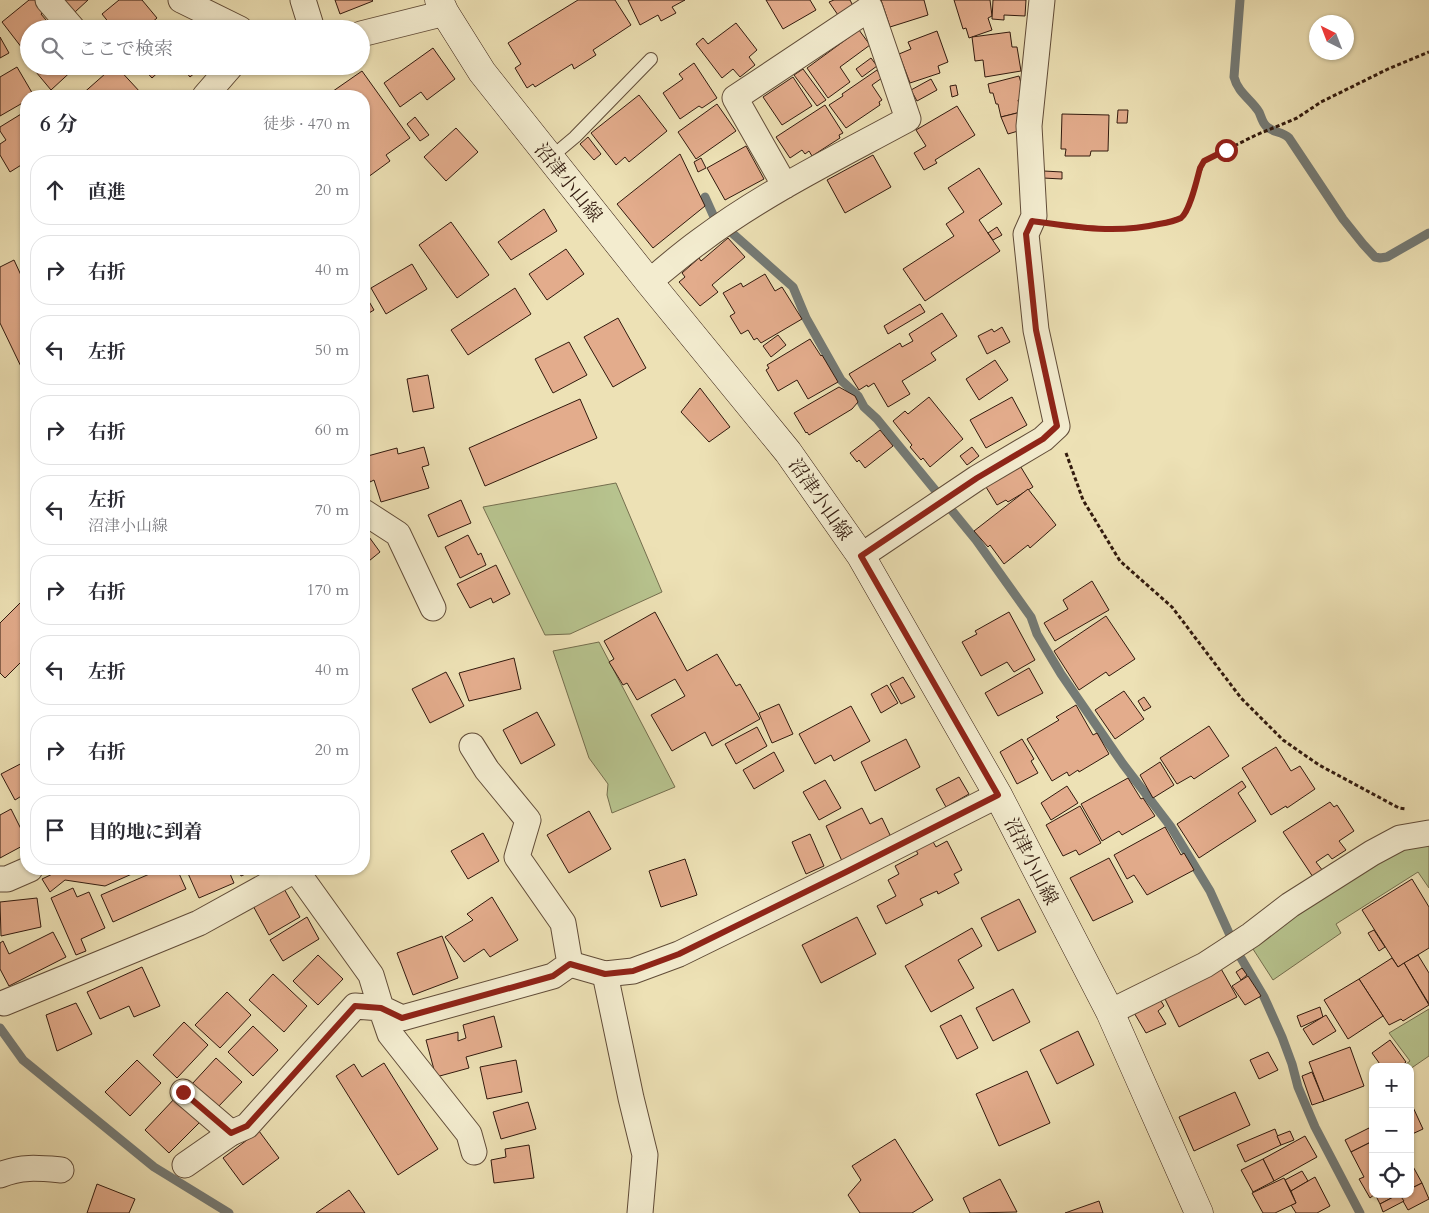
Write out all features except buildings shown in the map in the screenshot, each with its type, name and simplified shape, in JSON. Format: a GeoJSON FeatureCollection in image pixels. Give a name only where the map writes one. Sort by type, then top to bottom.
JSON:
{"type":"FeatureCollection","features":[{"type":"Feature","properties":{"kind":"main road","name":"沼津小山線"},"geometry":{"type":"LineString","coordinates":[[442,7],[482,72],[649,282],[788,452],[861,556],[998,795],[1110,1012],[1199,1213]]}},
{"type":"Feature","properties":{"kind":"street"},"geometry":{"type":"LineString","coordinates":[[48,0],[65,20]]}},
{"type":"Feature","properties":{"kind":"street"},"geometry":{"type":"LineString","coordinates":[[181,0],[222,20]]}},
{"type":"Feature","properties":{"kind":"street"},"geometry":{"type":"LineString","coordinates":[[303,0],[309,20]]}},
{"type":"Feature","properties":{"kind":"street"},"geometry":{"type":"LineString","coordinates":[[861,556],[977,478],[1043,439],[1057,426],[1036,330],[1026,234],[1034,216],[1028,126],[1042,0]]}},
{"type":"Feature","properties":{"kind":"street"},"geometry":{"type":"LineString","coordinates":[[370,31],[442,7]]}},
{"type":"Feature","properties":{"kind":"street"},"geometry":{"type":"LineString","coordinates":[[649,282],[699,241],[785,186],[908,119],[870,8],[735,98],[785,186]]}},
{"type":"Feature","properties":{"kind":"street"},"geometry":{"type":"LineString","coordinates":[[210,90],[223,75]]}},
{"type":"Feature","properties":{"kind":"street"},"geometry":{"type":"LineString","coordinates":[[370,516],[398,534],[433,608]]}},
{"type":"Feature","properties":{"kind":"street"},"geometry":{"type":"LineString","coordinates":[[472,746],[487,770],[528,820],[517,857],[563,923],[570,964]]}},
{"type":"Feature","properties":{"kind":"street"},"geometry":{"type":"LineString","coordinates":[[570,964],[605,974],[633,971],[679,954],[998,795]]}},
{"type":"Feature","properties":{"kind":"street"},"geometry":{"type":"LineString","coordinates":[[1110,1012],[1205,965],[1251,935],[1290,905],[1372,853],[1400,838],[1429,833]]}},
{"type":"Feature","properties":{"kind":"street"},"geometry":{"type":"LineString","coordinates":[[0,879],[7,879],[20,873]]}},
{"type":"Feature","properties":{"kind":"street"},"geometry":{"type":"LineString","coordinates":[[4,1003],[199,923],[284,875]]}},
{"type":"Feature","properties":{"kind":"street"},"geometry":{"type":"LineString","coordinates":[[299,875],[371,975],[390,1034],[468,1134],[474,1152]]}},
{"type":"Feature","properties":{"kind":"street"},"geometry":{"type":"LineString","coordinates":[[185,1165],[231,1133],[247,1126],[355,1006],[381,1008],[402,1018],[553,976],[570,964]]}},
{"type":"Feature","properties":{"kind":"street"},"geometry":{"type":"LineString","coordinates":[[605,974],[645,1155],[640,1213]]}},
{"type":"Feature","properties":{"kind":"street"},"geometry":{"type":"LineString","coordinates":[[183,1092],[231,1133]]}},
{"type":"Feature","properties":{"kind":"street"},"geometry":{"type":"LineString","coordinates":[[0,1175],[13,1170],[34,1167],[61,1170]]}},
{"type":"Feature","properties":{"kind":"lane"},"geometry":{"type":"LineString","coordinates":[[550,158],[575,137],[651,59]]}},
{"type":"Feature","properties":{"kind":"path"},"geometry":{"type":"LineString","coordinates":[[1032,221],[1064,227],[1124,229],[1149,226],[1182,217],[1187,209],[1204,161],[1256,135],[1297,118],[1321,102],[1429,52]]}},
{"type":"Feature","properties":{"kind":"path"},"geometry":{"type":"LineString","coordinates":[[1057,426],[1083,500],[1120,561],[1172,607],[1241,698],[1283,740],[1319,765],[1398,808],[1414,812]]}},
{"type":"Feature","properties":{"kind":"green space"},"geometry":{"type":"Polygon","coordinates":[[[616,483],[662,592],[570,634],[545,635],[483,507],[616,483]]]}},
{"type":"Feature","properties":{"kind":"green space"},"geometry":{"type":"Polygon","coordinates":[[[599,642],[675,787],[612,813],[607,795],[608,784],[589,758],[553,651],[599,642]]]}},
{"type":"Feature","properties":{"kind":"green space"},"geometry":{"type":"Polygon","coordinates":[[[1429,841],[1429,888],[1418,872],[1336,924],[1341,933],[1273,980],[1251,946],[1395,851],[1429,841]]]}},
{"type":"Feature","properties":{"kind":"green space"},"geometry":{"type":"Polygon","coordinates":[[[1429,1009],[1429,1056],[1414,1066],[1414,1063],[1407,1063],[1410,1061],[1389,1033],[1429,1009]]]}},
{"type":"Feature","properties":{"kind":"waterway"},"geometry":{"type":"LineString","coordinates":[[1240,0],[1234,77],[1238,87],[1256,107],[1265,124],[1272,130],[1289,138],[1343,219],[1375,257],[1387,257],[1429,233]]}},
{"type":"Feature","properties":{"kind":"waterway"},"geometry":{"type":"LineString","coordinates":[[705,197],[714,217],[793,287],[806,318],[841,380],[858,396],[864,407],[877,419],[976,540],[1031,617],[1037,634],[1061,674],[1123,764],[1171,827],[1210,891],[1238,953],[1264,997],[1282,1037],[1298,1087],[1315,1127],[1360,1213]]}},
{"type":"Feature","properties":{"kind":"waterway"},"geometry":{"type":"LineString","coordinates":[[0,1028],[23,1060],[154,1167],[229,1213]]}},
{"type":"Feature","properties":{"kind":"route"},"geometry":{"type":"LineString","coordinates":[[183,1092],[231,1133],[247,1126],[355,1006],[381,1008],[402,1018],[553,976],[570,964],[605,974],[633,971],[679,954],[998,795],[861,556],[977,478],[1043,439],[1057,426],[1036,330],[1026,234],[1032,221],[1064,227],[1124,229],[1165,223],[1182,217],[1187,209],[1204,161],[1226,150]]}}]}
